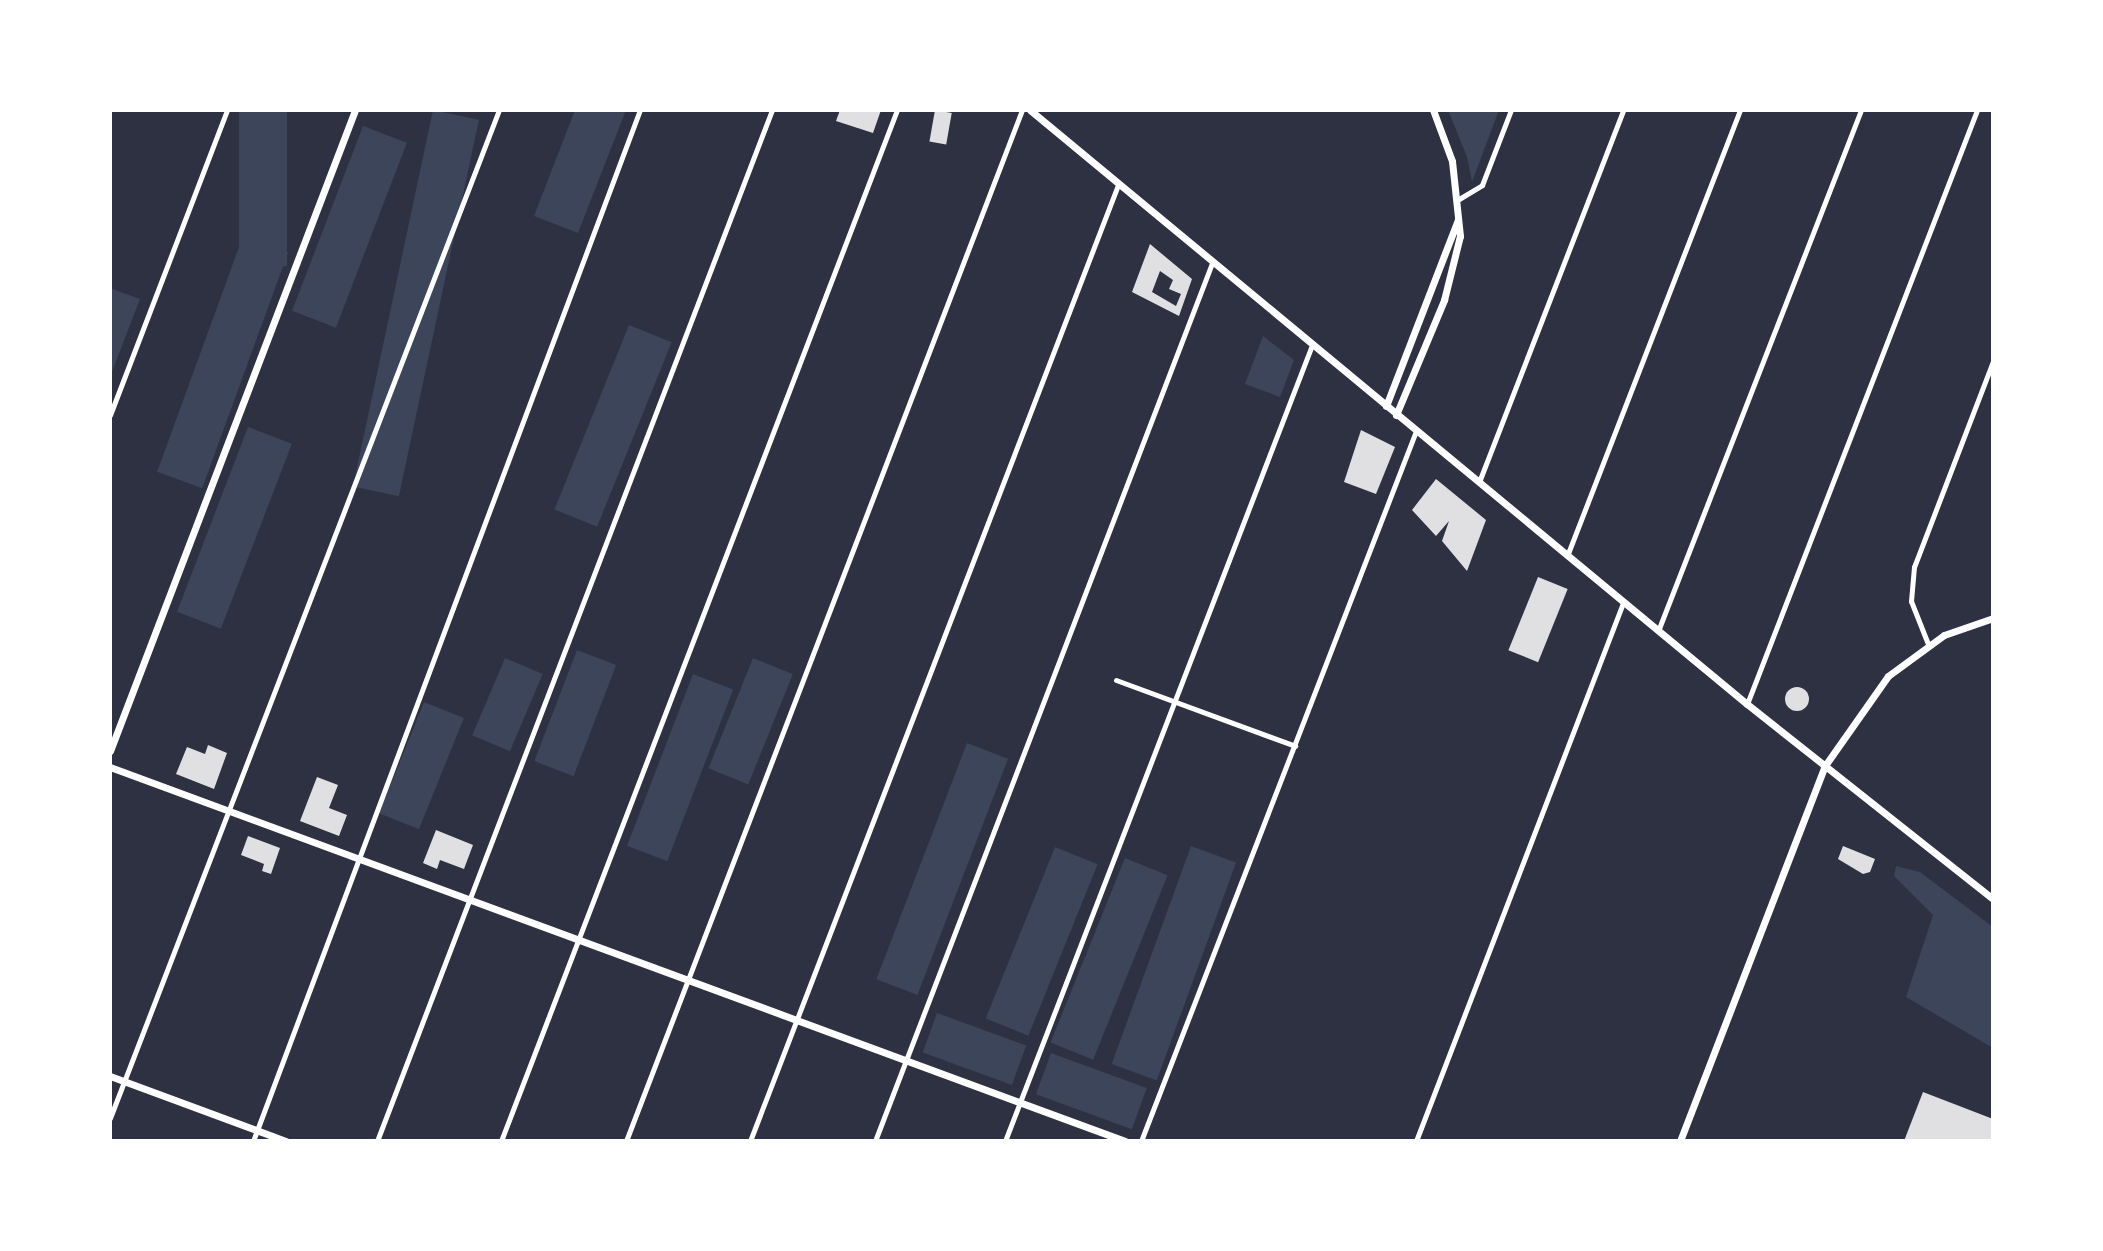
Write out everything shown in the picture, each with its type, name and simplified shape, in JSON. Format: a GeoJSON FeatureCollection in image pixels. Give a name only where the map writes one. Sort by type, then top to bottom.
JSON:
{"type":"FeatureCollection","features":[{"type":"Feature","properties":{"kind":"street"},"geometry":{"type":"LineString","coordinates":[[110,415],[227,110]]}},
{"type":"Feature","properties":{"kind":"street"},"geometry":{"type":"LineString","coordinates":[[110,751],[355,110]]}},
{"type":"Feature","properties":{"kind":"street"},"geometry":{"type":"LineString","coordinates":[[110,1118],[499,110]]}},
{"type":"Feature","properties":{"kind":"street"},"geometry":{"type":"LineString","coordinates":[[253,1141],[640,110]]}},
{"type":"Feature","properties":{"kind":"street"},"geometry":{"type":"LineString","coordinates":[[377,1141],[772,110]]}},
{"type":"Feature","properties":{"kind":"street"},"geometry":{"type":"LineString","coordinates":[[501,1141],[897,110]]}},
{"type":"Feature","properties":{"kind":"street"},"geometry":{"type":"LineString","coordinates":[[626,1141],[1022,110]]}},
{"type":"Feature","properties":{"kind":"street"},"geometry":{"type":"LineString","coordinates":[[1030,110],[1623,603],[1824,767],[1993,899]]}},
{"type":"Feature","properties":{"kind":"street"},"geometry":{"type":"LineString","coordinates":[[1396,415],[1444,300],[1460,236],[1459,199],[1433,110]]}},
{"type":"Feature","properties":{"kind":"street"},"geometry":{"type":"LineString","coordinates":[[1459,199],[1482,185],[1511,110]]}},
{"type":"Feature","properties":{"kind":"street"},"geometry":{"type":"LineString","coordinates":[[1479,483],[1623,110]]}},
{"type":"Feature","properties":{"kind":"street"},"geometry":{"type":"LineString","coordinates":[[1567,556],[1740,110]]}},
{"type":"Feature","properties":{"kind":"street"},"geometry":{"type":"LineString","coordinates":[[1658,631],[1861,110]]}},
{"type":"Feature","properties":{"kind":"street"},"geometry":{"type":"LineString","coordinates":[[1747,704],[1977,110]]}},
{"type":"Feature","properties":{"kind":"street"},"geometry":{"type":"LineString","coordinates":[[750,1141],[1118,185]]}},
{"type":"Feature","properties":{"kind":"street"},"geometry":{"type":"LineString","coordinates":[[1386,406],[1459,217]]}},
{"type":"Feature","properties":{"kind":"street"},"geometry":{"type":"LineString","coordinates":[[875,1141],[1212,263]]}},
{"type":"Feature","properties":{"kind":"street"},"geometry":{"type":"LineString","coordinates":[[1005,1141],[1312,345]]}},
{"type":"Feature","properties":{"kind":"street"},"geometry":{"type":"LineString","coordinates":[[1928,644],[1911,601],[1914,567],[1993,361]]}},
{"type":"Feature","properties":{"kind":"street"},"geometry":{"type":"LineString","coordinates":[[1141,1141],[1416,431]]}},
{"type":"Feature","properties":{"kind":"street"},"geometry":{"type":"LineString","coordinates":[[1416,1141],[1623,603]]}},
{"type":"Feature","properties":{"kind":"street"},"geometry":{"type":"LineString","coordinates":[[1680,1141],[1824,767],[1870,697],[1928,644],[1993,618]]}},
{"type":"Feature","properties":{"kind":"street"},"geometry":{"type":"LineString","coordinates":[[1116,680],[1295,746]]}},
{"type":"Feature","properties":{"kind":"street"},"geometry":{"type":"LineString","coordinates":[[110,767],[1125,1141]]}},
{"type":"Feature","properties":{"kind":"street"},"geometry":{"type":"LineString","coordinates":[[110,1076],[286,1141]]}},
{"type":"Feature","properties":{"kind":"shaded area"},"geometry":{"type":"Polygon","coordinates":[[[239,110],[287,110],[287,266],[239,266],[239,110]]]}},
{"type":"Feature","properties":{"kind":"shaded area"},"geometry":{"type":"Polygon","coordinates":[[[433,110],[479,120],[399,496],[353,487],[433,110]]]}},
{"type":"Feature","properties":{"kind":"shaded area"},"geometry":{"type":"Polygon","coordinates":[[[575,110],[626,110],[578,233],[534,216],[575,110]]]}},
{"type":"Feature","properties":{"kind":"shaded area"},"geometry":{"type":"Polygon","coordinates":[[[1448,110],[1499,110],[1472,182],[1467,157],[1448,110]]]}},
{"type":"Feature","properties":{"kind":"shaded area"},"geometry":{"type":"Polygon","coordinates":[[[363,126],[407,143],[336,328],[292,311],[363,126]]]}},
{"type":"Feature","properties":{"kind":"shaded area"},"geometry":{"type":"Polygon","coordinates":[[[243,236],[288,252],[202,488],[157,472],[243,236]]]}},
{"type":"Feature","properties":{"kind":"shaded area"},"geometry":{"type":"Polygon","coordinates":[[[110,288],[140,299],[110,377],[110,288]]]}},
{"type":"Feature","properties":{"kind":"shaded area"},"geometry":{"type":"Polygon","coordinates":[[[629,325],[672,342],[597,527],[554,510],[629,325]]]}},
{"type":"Feature","properties":{"kind":"shaded area"},"geometry":{"type":"Polygon","coordinates":[[[1263,336],[1294,360],[1280,397],[1245,384],[1263,336]]]}},
{"type":"Feature","properties":{"kind":"shaded area"},"geometry":{"type":"Polygon","coordinates":[[[248,427],[292,444],[221,629],[177,612],[248,427]]]}},
{"type":"Feature","properties":{"kind":"shaded area"},"geometry":{"type":"Polygon","coordinates":[[[577,650],[616,665],[574,776],[534,761],[577,650]]]}},
{"type":"Feature","properties":{"kind":"shaded area"},"geometry":{"type":"Polygon","coordinates":[[[505,658],[543,674],[510,751],[472,735],[505,658]]]}},
{"type":"Feature","properties":{"kind":"shaded area"},"geometry":{"type":"Polygon","coordinates":[[[753,658],[793,674],[748,784],[708,768],[753,658]]]}},
{"type":"Feature","properties":{"kind":"shaded area"},"geometry":{"type":"Polygon","coordinates":[[[693,674],[733,689],[667,861],[627,846],[693,674]]]}},
{"type":"Feature","properties":{"kind":"shaded area"},"geometry":{"type":"Polygon","coordinates":[[[424,702],[464,718],[419,829],[379,813],[424,702]]]}},
{"type":"Feature","properties":{"kind":"shaded area"},"geometry":{"type":"Polygon","coordinates":[[[967,743],[1008,759],[917,995],[876,979],[967,743]]]}},
{"type":"Feature","properties":{"kind":"shaded area"},"geometry":{"type":"Polygon","coordinates":[[[1191,846],[1236,862],[1157,1080],[1112,1064],[1191,846]]]}},
{"type":"Feature","properties":{"kind":"shaded area"},"geometry":{"type":"Polygon","coordinates":[[[1055,847],[1098,864],[1028,1036],[986,1019],[1055,847]]]}},
{"type":"Feature","properties":{"kind":"shaded area"},"geometry":{"type":"Polygon","coordinates":[[[1125,858],[1168,875],[1093,1060],[1050,1043],[1125,858]]]}},
{"type":"Feature","properties":{"kind":"shaded area"},"geometry":{"type":"Polygon","coordinates":[[[1896,866],[1920,872],[1993,927],[1993,1048],[1906,997],[1933,915],[1894,876],[1896,866]]]}},
{"type":"Feature","properties":{"kind":"shaded area"},"geometry":{"type":"Polygon","coordinates":[[[937,1013],[1026,1045],[1012,1085],[923,1052],[937,1013]]]}},
{"type":"Feature","properties":{"kind":"shaded area"},"geometry":{"type":"Polygon","coordinates":[[[1051,1053],[1147,1088],[1132,1129],[1036,1094],[1051,1053]]]}},
{"type":"Feature","properties":{"kind":"building"},"geometry":{"type":"Polygon","coordinates":[[[840,110],[881,110],[873,133],[836,121],[840,110]]]}},
{"type":"Feature","properties":{"kind":"building"},"geometry":{"type":"Polygon","coordinates":[[[935,110],[952,113],[946,144],[929,142],[935,110]]]}},
{"type":"Feature","properties":{"kind":"building"},"geometry":{"type":"Polygon","coordinates":[[[1150,244],[1192,279],[1179,316],[1132,292],[1150,244]],[[1160,271],[1152,292],[1176,306],[1181,294],[1169,289],[1173,280],[1160,271]]]}},
{"type":"Feature","properties":{"kind":"building"},"geometry":{"type":"Polygon","coordinates":[[[1361,430],[1395,447],[1376,494],[1344,482],[1361,430]]]}},
{"type":"Feature","properties":{"kind":"building"},"geometry":{"type":"Polygon","coordinates":[[[1436,479],[1486,520],[1467,571],[1442,541],[1449,521],[1436,536],[1412,510],[1436,479]]]}},
{"type":"Feature","properties":{"kind":"building"},"geometry":{"type":"Polygon","coordinates":[[[1538,577],[1568,589],[1538,662],[1508,650],[1538,577]]]}},
{"type":"Feature","properties":{"kind":"building"},"geometry":{"type":"Polygon","coordinates":[[[1797,687],[1808,694],[1809,699],[1802,710],[1797,711],[1786,704],[1785,699],[1792,688],[1797,687]]]}},
{"type":"Feature","properties":{"kind":"building"},"geometry":{"type":"Polygon","coordinates":[[[208,745],[227,753],[214,789],[176,774],[187,747],[205,754],[208,745]]]}},
{"type":"Feature","properties":{"kind":"building"},"geometry":{"type":"Polygon","coordinates":[[[317,777],[338,785],[329,808],[347,815],[339,836],[300,821],[317,777]]]}},
{"type":"Feature","properties":{"kind":"building"},"geometry":{"type":"Polygon","coordinates":[[[436,830],[473,845],[464,869],[440,860],[437,869],[423,863],[436,830]]]}},
{"type":"Feature","properties":{"kind":"building"},"geometry":{"type":"Polygon","coordinates":[[[248,836],[280,848],[271,874],[262,871],[264,864],[241,855],[248,836]]]}},
{"type":"Feature","properties":{"kind":"building"},"geometry":{"type":"Polygon","coordinates":[[[1843,846],[1875,859],[1870,872],[1863,874],[1838,859],[1843,846]]]}},
{"type":"Feature","properties":{"kind":"building"},"geometry":{"type":"Polygon","coordinates":[[[1923,1092],[1993,1119],[1993,1141],[1904,1141],[1923,1092]]]}}]}
